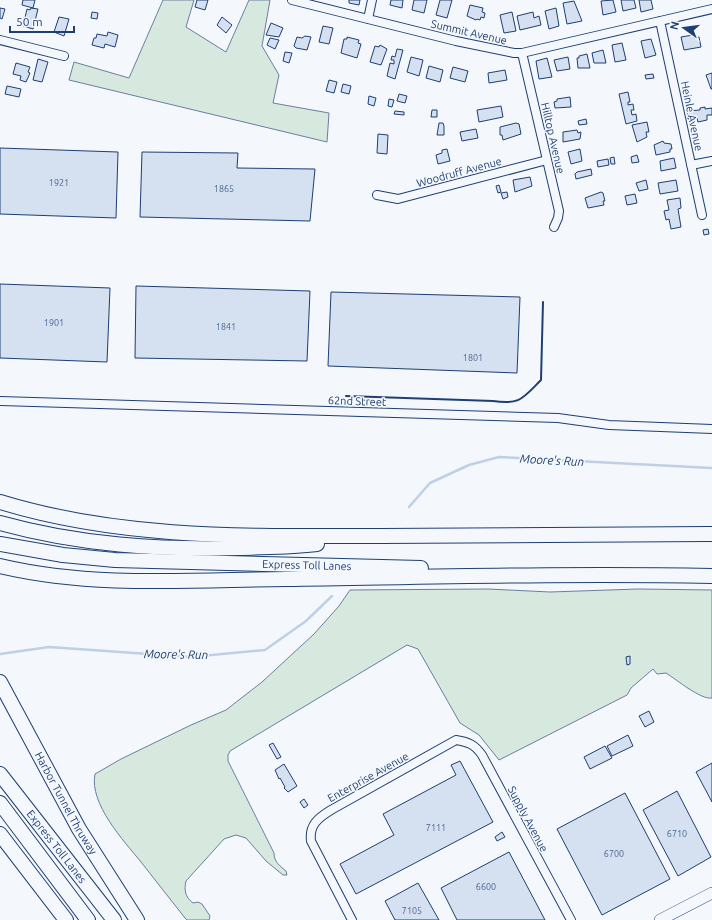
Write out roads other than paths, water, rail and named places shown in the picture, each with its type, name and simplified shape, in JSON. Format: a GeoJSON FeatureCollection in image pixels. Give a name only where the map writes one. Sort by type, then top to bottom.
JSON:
{"type":"FeatureCollection","features":[{"type":"Feature","properties":{"kind":"highway"},"geometry":{"type":"LineString","coordinates":[[0,502],[74,520],[166,533],[234,536],[712,534]]}},
{"type":"Feature","properties":{"kind":"highway","name":"Express Toll Lanes"},"geometry":{"type":"LineString","coordinates":[[0,523],[41,533],[86,541],[149,548],[210,549],[295,546],[367,536]]}},
{"type":"Feature","properties":{"kind":"highway","name":"Express Toll Lanes"},"geometry":{"type":"LineString","coordinates":[[0,544],[63,555],[115,560],[615,574]]}},
{"type":"Feature","properties":{"kind":"highway"},"geometry":{"type":"LineString","coordinates":[[0,566],[61,576],[168,581],[615,574],[712,576]]}},
{"type":"Feature","properties":{"kind":"highway","name":"Harbor Tunnel Thruway"},"geometry":{"type":"LineString","coordinates":[[0,682],[79,829],[138,920]]}},
{"type":"Feature","properties":{"kind":"highway","name":"Express Toll Lanes"},"geometry":{"type":"LineString","coordinates":[[0,774],[114,920]]}},
{"type":"Feature","properties":{"kind":"highway"},"geometry":{"type":"LineString","coordinates":[[0,789],[101,920]]}},
{"type":"Feature","properties":{"kind":"highway","name":"Express Toll Lanes"},"geometry":{"type":"LineString","coordinates":[[0,803],[88,920]]}},
{"type":"Feature","properties":{"kind":"highway"},"geometry":{"type":"LineString","coordinates":[[0,834],[66,920]]}},
{"type":"Feature","properties":{"kind":"main road"},"geometry":{"type":"LineString","coordinates":[[660,920],[712,893]]}},
{"type":"Feature","properties":{"kind":"street","name":"Summit Avenue"},"geometry":{"type":"LineString","coordinates":[[292,0],[497,50],[522,53],[712,9]]}},
{"type":"Feature","properties":{"kind":"street"},"geometry":{"type":"LineString","coordinates":[[368,19],[372,0]]}},
{"type":"Feature","properties":{"kind":"street","name":"Heinle Avenue"},"geometry":{"type":"LineString","coordinates":[[660,21],[702,215]]}},
{"type":"Feature","properties":{"kind":"street"},"geometry":{"type":"LineString","coordinates":[[0,40],[64,56]]}},
{"type":"Feature","properties":{"kind":"street","name":"Hilltop Avenue"},"geometry":{"type":"LineString","coordinates":[[522,53],[559,211],[554,227]]}},
{"type":"Feature","properties":{"kind":"street","name":"Woodruff Avenue"},"geometry":{"type":"LineString","coordinates":[[377,195],[398,200],[547,160]]}},
{"type":"Feature","properties":{"kind":"street"},"geometry":{"type":"LineString","coordinates":[[691,166],[712,161]]}},
{"type":"Feature","properties":{"kind":"street","name":"62nd Street"},"geometry":{"type":"LineString","coordinates":[[0,400],[558,418],[609,425],[712,428]]}},
{"type":"Feature","properties":{"kind":"street","name":"Enterprise Avenue"},"geometry":{"type":"LineString","coordinates":[[352,920],[313,846],[310,836],[311,829],[320,817],[456,740]]}},
{"type":"Feature","properties":{"kind":"street","name":"Supply Avenue"},"geometry":{"type":"LineString","coordinates":[[456,740],[468,742],[476,747],[482,755],[571,920]]}},
{"type":"Feature","properties":{"kind":"waterway","name":"Moore's Run"},"geometry":{"type":"LineString","coordinates":[[409,507],[430,483],[469,465],[499,457],[712,468]]}},
{"type":"Feature","properties":{"kind":"waterway","name":"Moore's Run"},"geometry":{"type":"LineString","coordinates":[[0,654],[49,647],[191,657],[265,650],[306,621],[332,596]]}}]}
